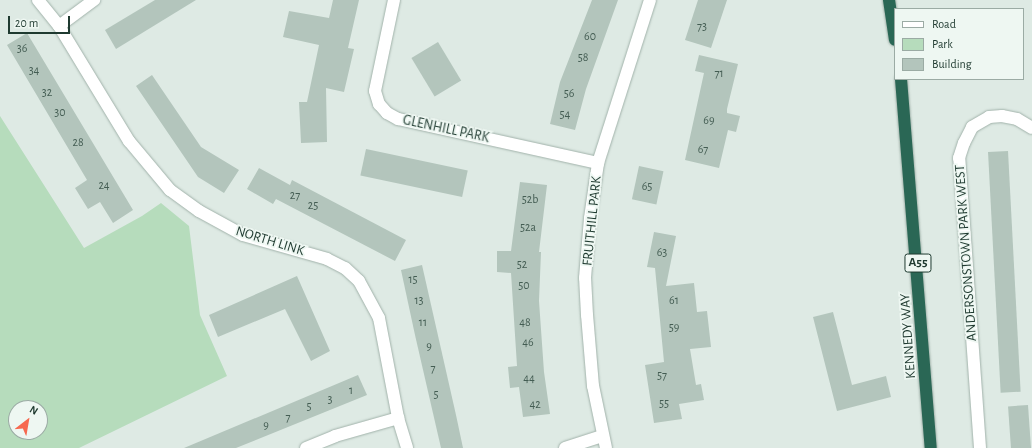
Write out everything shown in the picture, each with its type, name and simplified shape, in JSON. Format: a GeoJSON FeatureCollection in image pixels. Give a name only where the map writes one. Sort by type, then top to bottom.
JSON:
{"type":"FeatureCollection","features":[{"type":"Feature","properties":{"kind":"highway"},"geometry":{"type":"LineString","coordinates":[[889,0],[894,33]]}},
{"type":"Feature","properties":{"kind":"highway","name":"KENNEDY WAY"},"geometry":{"type":"LineString","coordinates":[[900,80],[931,448]]}},
{"type":"Feature","properties":{"kind":"street","name":"NORTH LINK"},"geometry":{"type":"LineString","coordinates":[[38,0],[59,26],[129,141],[144,162],[170,190],[199,211],[243,235],[327,259],[345,268],[359,281],[379,318],[398,418],[407,448]]}},
{"type":"Feature","properties":{"kind":"street"},"geometry":{"type":"LineString","coordinates":[[59,26],[94,0]]}},
{"type":"Feature","properties":{"kind":"street","name":"GLENHILL PARK"},"geometry":{"type":"LineString","coordinates":[[394,0],[375,91],[379,104],[387,113],[398,119],[598,163]]}},
{"type":"Feature","properties":{"kind":"street","name":"FRUITHILL PARK"},"geometry":{"type":"LineString","coordinates":[[606,448],[602,436],[593,386],[586,278],[590,218],[598,163],[650,0]]}},
{"type":"Feature","properties":{"kind":"street","name":"ANDERSONSTOWN PARK WEST"},"geometry":{"type":"LineString","coordinates":[[980,448],[960,158],[964,143],[972,127],[988,118],[1002,116],[1017,119],[1032,128]]}},
{"type":"Feature","properties":{"kind":"street"},"geometry":{"type":"LineString","coordinates":[[306,448],[335,436],[398,418]]}},
{"type":"Feature","properties":{"kind":"street"},"geometry":{"type":"LineString","coordinates":[[565,448],[602,436]]}},
{"type":"Feature","properties":{"kind":"green space"},"geometry":{"type":"Polygon","coordinates":[[[0,116],[84,248],[142,216],[161,203],[189,226],[200,315],[227,376],[79,448],[0,448],[0,116]]]}},
{"type":"Feature","properties":{"kind":"building"},"geometry":{"type":"Polygon","coordinates":[[[155,0],[196,0],[116,49],[105,30],[155,0]]]}},
{"type":"Feature","properties":{"kind":"building"},"geometry":{"type":"Polygon","coordinates":[[[333,0],[359,0],[348,48],[354,49],[344,92],[326,88],[327,142],[301,143],[299,102],[307,102],[319,45],[283,37],[289,11],[329,18],[333,0]]]}},
{"type":"Feature","properties":{"kind":"building"},"geometry":{"type":"Polygon","coordinates":[[[592,0],[618,0],[586,89],[575,130],[550,124],[560,82],[592,0]]]}},
{"type":"Feature","properties":{"kind":"building"},"geometry":{"type":"Polygon","coordinates":[[[698,0],[727,0],[711,48],[685,40],[698,0]]]}},
{"type":"Feature","properties":{"kind":"building"},"geometry":{"type":"Polygon","coordinates":[[[27,33],[133,210],[113,223],[100,202],[88,209],[75,188],[87,180],[7,45],[27,33]]]}},
{"type":"Feature","properties":{"kind":"building"},"geometry":{"type":"Polygon","coordinates":[[[438,42],[461,81],[435,97],[411,58],[438,42]]]}},
{"type":"Feature","properties":{"kind":"building"},"geometry":{"type":"Polygon","coordinates":[[[699,55],[738,64],[727,113],[740,116],[736,132],[728,130],[719,168],[685,160],[704,73],[695,71],[699,55]]]}},
{"type":"Feature","properties":{"kind":"building"},"geometry":{"type":"Polygon","coordinates":[[[152,75],[201,147],[239,170],[224,193],[198,177],[136,86],[152,75]]]}},
{"type":"Feature","properties":{"kind":"building"},"geometry":{"type":"Polygon","coordinates":[[[366,149],[468,171],[462,197],[360,175],[366,149]]]}},
{"type":"Feature","properties":{"kind":"building"},"geometry":{"type":"Polygon","coordinates":[[[1008,151],[1021,392],[1001,393],[988,152],[1008,151]]]}},
{"type":"Feature","properties":{"kind":"building"},"geometry":{"type":"Polygon","coordinates":[[[639,166],[663,171],[656,204],[632,199],[639,166]]]}},
{"type":"Feature","properties":{"kind":"building"},"geometry":{"type":"Polygon","coordinates":[[[259,168],[290,185],[292,180],[406,240],[395,261],[276,199],[273,204],[247,189],[259,168]]]}},
{"type":"Feature","properties":{"kind":"building"},"geometry":{"type":"Polygon","coordinates":[[[520,182],[547,185],[539,252],[541,252],[539,301],[544,372],[550,414],[523,417],[519,387],[510,388],[508,367],[517,366],[511,273],[497,272],[497,251],[511,251],[520,182]]]}},
{"type":"Feature","properties":{"kind":"building"},"geometry":{"type":"Polygon","coordinates":[[[654,232],[676,236],[666,286],[694,283],[697,312],[707,311],[711,347],[690,349],[696,385],[701,384],[704,400],[679,404],[682,419],[654,423],[645,365],[664,362],[655,268],[647,267],[654,232]]]}},
{"type":"Feature","properties":{"kind":"building"},"geometry":{"type":"Polygon","coordinates":[[[422,265],[463,448],[441,448],[415,335],[401,270],[422,265]]]}},
{"type":"Feature","properties":{"kind":"building"},"geometry":{"type":"Polygon","coordinates":[[[297,276],[330,351],[311,361],[285,309],[218,337],[209,315],[297,276]]]}},
{"type":"Feature","properties":{"kind":"building"},"geometry":{"type":"Polygon","coordinates":[[[833,312],[852,385],[886,376],[891,397],[837,411],[813,317],[833,312]]]}},
{"type":"Feature","properties":{"kind":"building"},"geometry":{"type":"Polygon","coordinates":[[[358,375],[367,395],[236,448],[184,448],[358,375]]]}},
{"type":"Feature","properties":{"kind":"building"},"geometry":{"type":"Polygon","coordinates":[[[1028,405],[1031,448],[1011,448],[1008,406],[1028,405]]]}}]}
